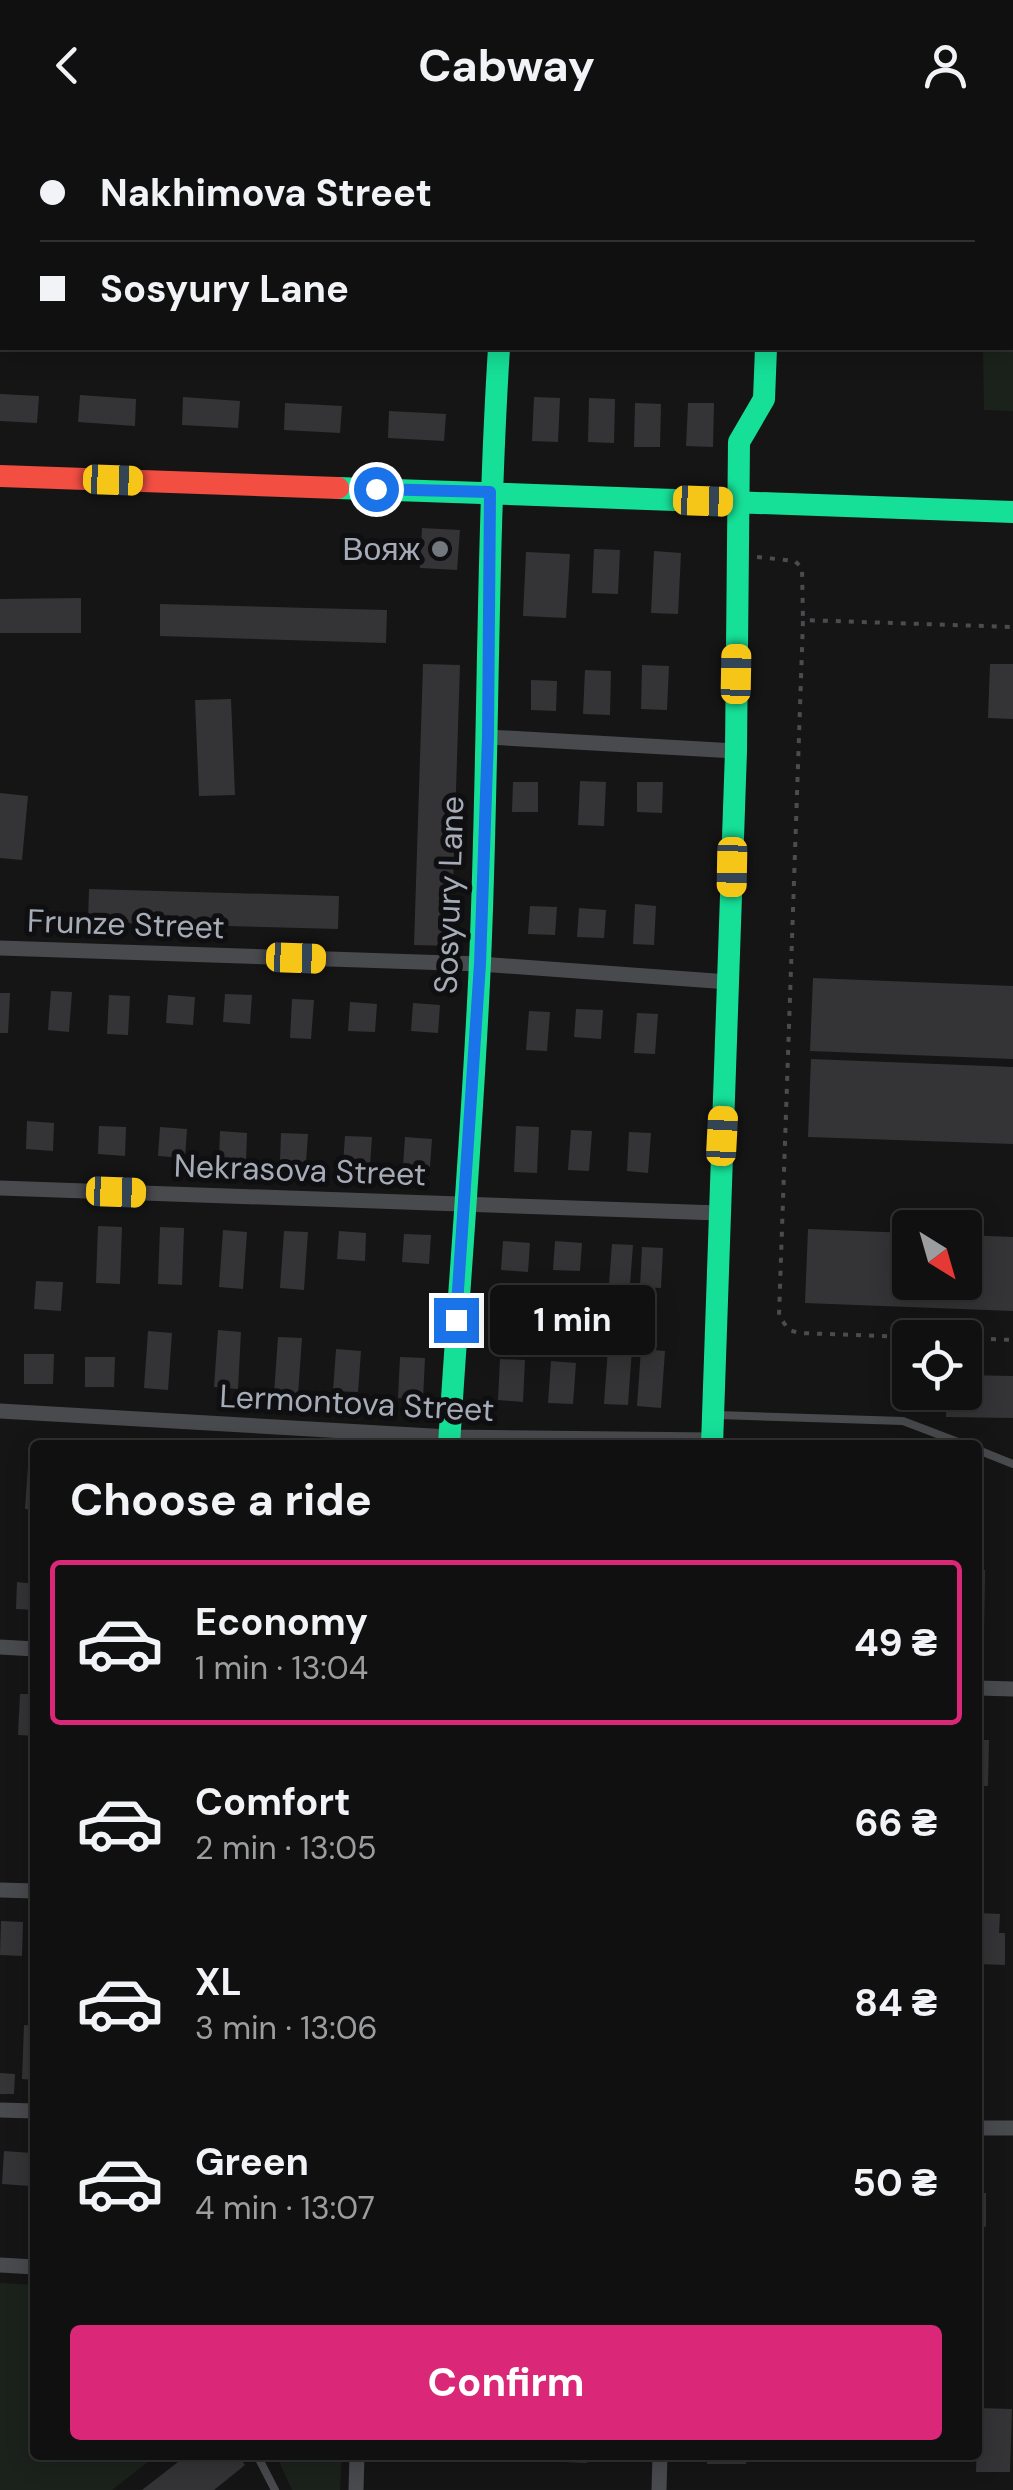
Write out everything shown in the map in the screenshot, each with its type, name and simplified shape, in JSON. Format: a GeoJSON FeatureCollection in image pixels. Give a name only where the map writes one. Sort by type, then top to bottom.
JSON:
{"type":"FeatureCollection","features":[{"type":"Feature","properties":{"kind":"street","name":"Sosyury Lane"},"geometry":{"type":"LineString","coordinates":[[449,1440],[480,964],[488,737],[490,492],[499,350]]}},
{"type":"Feature","properties":{"kind":"street"},"geometry":{"type":"LineString","coordinates":[[712,1440],[736,751],[739,442],[764,399],[766,350]]}},
{"type":"Feature","properties":{"kind":"street"},"geometry":{"type":"LineString","coordinates":[[0,476],[1013,512]]}},
{"type":"Feature","properties":{"kind":"street"},"geometry":{"type":"LineString","coordinates":[[488,737],[736,751]]}},
{"type":"Feature","properties":{"kind":"street","name":"Frunze Street"},"geometry":{"type":"LineString","coordinates":[[0,948],[480,964],[728,982]]}},
{"type":"Feature","properties":{"kind":"street","name":"Nekrasova Street"},"geometry":{"type":"LineString","coordinates":[[0,1188],[719,1214]]}},
{"type":"Feature","properties":{"kind":"street","name":"Lermontova Street"},"geometry":{"type":"LineString","coordinates":[[0,1411],[434,1440]]}},
{"type":"Feature","properties":{"kind":"street"},"geometry":{"type":"LineString","coordinates":[[0,1647],[30,1649]]}},
{"type":"Feature","properties":{"kind":"street"},"geometry":{"type":"LineString","coordinates":[[982,1688],[1013,1689]]}},
{"type":"Feature","properties":{"kind":"street"},"geometry":{"type":"LineString","coordinates":[[0,1890],[30,1890]]}},
{"type":"Feature","properties":{"kind":"street"},"geometry":{"type":"LineString","coordinates":[[0,2110],[30,2111]]}},
{"type":"Feature","properties":{"kind":"street"},"geometry":{"type":"LineString","coordinates":[[982,2128],[1013,2128]]}},
{"type":"Feature","properties":{"kind":"street"},"geometry":{"type":"LineString","coordinates":[[0,2266],[30,2267]]}},
{"type":"Feature","properties":{"kind":"street"},"geometry":{"type":"LineString","coordinates":[[356,2490],[357,2460]]}},
{"type":"Feature","properties":{"kind":"street"},"geometry":{"type":"LineString","coordinates":[[659,2490],[660,2460]]}},
{"type":"Feature","properties":{"kind":"lane"},"geometry":{"type":"LineString","coordinates":[[712,1414],[903,1421],[953,1440]]}},
{"type":"Feature","properties":{"kind":"lane"},"geometry":{"type":"LineString","coordinates":[[982,1452],[1013,1464]]}},
{"type":"Feature","properties":{"kind":"lane"},"geometry":{"type":"LineString","coordinates":[[260,2460],[275,2490]]}},
{"type":"Feature","properties":{"kind":"path"},"geometry":{"type":"LineString","coordinates":[[738,557],[794,561],[804,578],[779,1316],[789,1330],[800,1333],[892,1336]]}},
{"type":"Feature","properties":{"kind":"path"},"geometry":{"type":"LineString","coordinates":[[803,620],[1013,627]]}},
{"type":"Feature","properties":{"kind":"path"},"geometry":{"type":"LineString","coordinates":[[982,1339],[1013,1340]]}},
{"type":"Feature","properties":{"kind":"shaded area"},"geometry":{"type":"Polygon","coordinates":[[[983,350],[1013,350],[1013,411],[984,410],[983,350]]]}},
{"type":"Feature","properties":{"kind":"shaded area"},"geometry":{"type":"Polygon","coordinates":[[[0,2283],[30,2285],[30,2460],[151,2460],[112,2490],[0,2490],[0,2283]]]}},
{"type":"Feature","properties":{"kind":"shaded area"},"geometry":{"type":"Polygon","coordinates":[[[278,2460],[342,2460],[340,2490],[292,2490],[278,2460]]]}},
{"type":"Feature","properties":{"kind":"building"},"geometry":{"type":"Polygon","coordinates":[[[0,394],[39,396],[37,423],[0,421],[0,394]]]}},
{"type":"Feature","properties":{"kind":"building"},"geometry":{"type":"Polygon","coordinates":[[[80,395],[136,399],[135,426],[78,422],[80,395]]]}},
{"type":"Feature","properties":{"kind":"building"},"geometry":{"type":"Polygon","coordinates":[[[183,397],[240,401],[238,428],[182,425],[183,397]]]}},
{"type":"Feature","properties":{"kind":"building"},"geometry":{"type":"Polygon","coordinates":[[[534,397],[560,398],[558,442],[532,441],[534,397]]]}},
{"type":"Feature","properties":{"kind":"building"},"geometry":{"type":"Polygon","coordinates":[[[589,398],[615,399],[614,443],[588,442],[589,398]]]}},
{"type":"Feature","properties":{"kind":"building"},"geometry":{"type":"Polygon","coordinates":[[[285,403],[342,406],[340,433],[284,430],[285,403]]]}},
{"type":"Feature","properties":{"kind":"building"},"geometry":{"type":"Polygon","coordinates":[[[635,403],[661,404],[660,447],[634,447],[635,403]]]}},
{"type":"Feature","properties":{"kind":"building"},"geometry":{"type":"Polygon","coordinates":[[[688,403],[714,403],[713,447],[686,446],[688,403]]]}},
{"type":"Feature","properties":{"kind":"building"},"geometry":{"type":"Polygon","coordinates":[[[389,411],[446,414],[444,441],[388,438],[389,411]]]}},
{"type":"Feature","properties":{"kind":"building","name":"Вояж"},"geometry":{"type":"Polygon","coordinates":[[[422,528],[460,530],[457,570],[420,568],[422,528]]]}},
{"type":"Feature","properties":{"kind":"building"},"geometry":{"type":"Polygon","coordinates":[[[594,549],[620,550],[618,594],[592,593],[594,549]]]}},
{"type":"Feature","properties":{"kind":"building"},"geometry":{"type":"Polygon","coordinates":[[[654,551],[681,553],[678,614],[651,613],[654,551]]]}},
{"type":"Feature","properties":{"kind":"building"},"geometry":{"type":"Polygon","coordinates":[[[526,552],[570,554],[566,618],[523,616],[526,552]]]}},
{"type":"Feature","properties":{"kind":"building"},"geometry":{"type":"Polygon","coordinates":[[[81,598],[81,633],[0,633],[0,599],[81,598]]]}},
{"type":"Feature","properties":{"kind":"building"},"geometry":{"type":"Polygon","coordinates":[[[160,604],[387,610],[386,643],[160,636],[160,604]]]}},
{"type":"Feature","properties":{"kind":"building"},"geometry":{"type":"Polygon","coordinates":[[[423,664],[460,665],[451,946],[414,945],[423,664]]]}},
{"type":"Feature","properties":{"kind":"building"},"geometry":{"type":"Polygon","coordinates":[[[990,664],[1013,664],[1013,719],[988,718],[990,664]]]}},
{"type":"Feature","properties":{"kind":"building"},"geometry":{"type":"Polygon","coordinates":[[[642,665],[669,666],[667,710],[641,709],[642,665]]]}},
{"type":"Feature","properties":{"kind":"building"},"geometry":{"type":"Polygon","coordinates":[[[585,670],[611,671],[610,715],[583,714],[585,670]]]}},
{"type":"Feature","properties":{"kind":"building"},"geometry":{"type":"Polygon","coordinates":[[[531,680],[557,681],[556,711],[531,710],[531,680]]]}},
{"type":"Feature","properties":{"kind":"building"},"geometry":{"type":"Polygon","coordinates":[[[231,699],[235,795],[199,796],[195,700],[231,699]]]}},
{"type":"Feature","properties":{"kind":"building"},"geometry":{"type":"Polygon","coordinates":[[[580,781],[606,782],[604,826],[578,825],[580,781]]]}},
{"type":"Feature","properties":{"kind":"building"},"geometry":{"type":"Polygon","coordinates":[[[513,782],[538,782],[538,812],[512,812],[513,782]]]}},
{"type":"Feature","properties":{"kind":"building"},"geometry":{"type":"Polygon","coordinates":[[[637,782],[663,782],[662,813],[637,812],[637,782]]]}},
{"type":"Feature","properties":{"kind":"building"},"geometry":{"type":"Polygon","coordinates":[[[0,793],[28,796],[22,860],[0,858],[0,793]]]}},
{"type":"Feature","properties":{"kind":"building"},"geometry":{"type":"Polygon","coordinates":[[[89,889],[339,896],[338,929],[88,922],[89,889]]]}},
{"type":"Feature","properties":{"kind":"building"},"geometry":{"type":"Polygon","coordinates":[[[635,904],[656,906],[654,945],[633,944],[635,904]]]}},
{"type":"Feature","properties":{"kind":"building"},"geometry":{"type":"Polygon","coordinates":[[[530,906],[557,907],[555,935],[528,934],[530,906]]]}},
{"type":"Feature","properties":{"kind":"building"},"geometry":{"type":"Polygon","coordinates":[[[579,908],[606,910],[604,938],[577,937],[579,908]]]}},
{"type":"Feature","properties":{"kind":"building"},"geometry":{"type":"Polygon","coordinates":[[[813,978],[1013,986],[1013,1059],[810,1051],[813,978]]]}},
{"type":"Feature","properties":{"kind":"building"},"geometry":{"type":"Polygon","coordinates":[[[51,991],[72,992],[69,1032],[48,1030],[51,991]]]}},
{"type":"Feature","properties":{"kind":"building"},"geometry":{"type":"Polygon","coordinates":[[[0,993],[10,993],[8,1033],[0,1033],[0,993]]]}},
{"type":"Feature","properties":{"kind":"building"},"geometry":{"type":"Polygon","coordinates":[[[225,994],[252,995],[250,1024],[223,1022],[225,994]]]}},
{"type":"Feature","properties":{"kind":"building"},"geometry":{"type":"Polygon","coordinates":[[[109,995],[130,996],[128,1035],[107,1034],[109,995]]]}},
{"type":"Feature","properties":{"kind":"building"},"geometry":{"type":"Polygon","coordinates":[[[168,995],[195,997],[193,1025],[166,1023],[168,995]]]}},
{"type":"Feature","properties":{"kind":"building"},"geometry":{"type":"Polygon","coordinates":[[[292,999],[314,1000],[311,1039],[290,1038],[292,999]]]}},
{"type":"Feature","properties":{"kind":"building"},"geometry":{"type":"Polygon","coordinates":[[[350,1002],[377,1004],[375,1032],[348,1031],[350,1002]]]}},
{"type":"Feature","properties":{"kind":"building"},"geometry":{"type":"Polygon","coordinates":[[[413,1003],[440,1005],[438,1033],[411,1031],[413,1003]]]}},
{"type":"Feature","properties":{"kind":"building"},"geometry":{"type":"Polygon","coordinates":[[[576,1009],[603,1010],[601,1039],[574,1037],[576,1009]]]}},
{"type":"Feature","properties":{"kind":"building"},"geometry":{"type":"Polygon","coordinates":[[[529,1011],[550,1012],[547,1051],[526,1050],[529,1011]]]}},
{"type":"Feature","properties":{"kind":"building"},"geometry":{"type":"Polygon","coordinates":[[[637,1013],[658,1014],[655,1054],[634,1053],[637,1013]]]}},
{"type":"Feature","properties":{"kind":"building"},"geometry":{"type":"Polygon","coordinates":[[[811,1059],[1013,1067],[1013,1144],[808,1137],[811,1059]]]}},
{"type":"Feature","properties":{"kind":"building"},"geometry":{"type":"Polygon","coordinates":[[[27,1121],[54,1123],[53,1151],[26,1149],[27,1121]]]}},
{"type":"Feature","properties":{"kind":"building"},"geometry":{"type":"Polygon","coordinates":[[[99,1126],[126,1127],[125,1156],[98,1154],[99,1126]]]}},
{"type":"Feature","properties":{"kind":"building"},"geometry":{"type":"Polygon","coordinates":[[[516,1126],[539,1127],[537,1173],[514,1172],[516,1126]]]}},
{"type":"Feature","properties":{"kind":"building"},"geometry":{"type":"Polygon","coordinates":[[[160,1127],[187,1129],[185,1158],[158,1156],[160,1127]]]}},
{"type":"Feature","properties":{"kind":"building"},"geometry":{"type":"Polygon","coordinates":[[[571,1130],[592,1131],[589,1171],[568,1170],[571,1130]]]}},
{"type":"Feature","properties":{"kind":"building"},"geometry":{"type":"Polygon","coordinates":[[[220,1131],[247,1133],[246,1161],[219,1159],[220,1131]]]}},
{"type":"Feature","properties":{"kind":"building"},"geometry":{"type":"Polygon","coordinates":[[[629,1132],[651,1133],[648,1173],[627,1171],[629,1132]]]}},
{"type":"Feature","properties":{"kind":"building"},"geometry":{"type":"Polygon","coordinates":[[[281,1133],[308,1134],[306,1162],[280,1161],[281,1133]]]}},
{"type":"Feature","properties":{"kind":"building"},"geometry":{"type":"Polygon","coordinates":[[[345,1136],[372,1137],[370,1166],[343,1164],[345,1136]]]}},
{"type":"Feature","properties":{"kind":"building"},"geometry":{"type":"Polygon","coordinates":[[[405,1137],[432,1139],[430,1167],[403,1166],[405,1137]]]}},
{"type":"Feature","properties":{"kind":"building"},"geometry":{"type":"Polygon","coordinates":[[[98,1226],[122,1227],[120,1284],[96,1283],[98,1226]]]}},
{"type":"Feature","properties":{"kind":"building"},"geometry":{"type":"Polygon","coordinates":[[[160,1227],[184,1228],[182,1285],[158,1284],[160,1227]]]}},
{"type":"Feature","properties":{"kind":"building"},"geometry":{"type":"Polygon","coordinates":[[[808,1229],[892,1232],[892,1300],[982,1300],[982,1236],[1013,1237],[1013,1311],[805,1303],[808,1229]]]}},
{"type":"Feature","properties":{"kind":"building"},"geometry":{"type":"Polygon","coordinates":[[[223,1230],[247,1232],[243,1289],[219,1287],[223,1230]]]}},
{"type":"Feature","properties":{"kind":"building"},"geometry":{"type":"Polygon","coordinates":[[[284,1231],[308,1232],[304,1290],[280,1288],[284,1231]]]}},
{"type":"Feature","properties":{"kind":"building"},"geometry":{"type":"Polygon","coordinates":[[[339,1231],[366,1233],[365,1261],[337,1259],[339,1231]]]}},
{"type":"Feature","properties":{"kind":"building"},"geometry":{"type":"Polygon","coordinates":[[[404,1234],[431,1235],[429,1264],[402,1262],[404,1234]]]}},
{"type":"Feature","properties":{"kind":"building"},"geometry":{"type":"Polygon","coordinates":[[[503,1241],[530,1243],[528,1272],[501,1270],[503,1241]]]}},
{"type":"Feature","properties":{"kind":"building"},"geometry":{"type":"Polygon","coordinates":[[[555,1241],[582,1243],[580,1271],[553,1270],[555,1241]]]}},
{"type":"Feature","properties":{"kind":"building"},"geometry":{"type":"Polygon","coordinates":[[[612,1244],[633,1245],[630,1285],[609,1284],[612,1244]]]}},
{"type":"Feature","properties":{"kind":"building"},"geometry":{"type":"Polygon","coordinates":[[[642,1247],[663,1248],[661,1288],[640,1287],[642,1247]]]}},
{"type":"Feature","properties":{"kind":"building"},"geometry":{"type":"Polygon","coordinates":[[[36,1281],[63,1282],[61,1311],[34,1309],[36,1281]]]}},
{"type":"Feature","properties":{"kind":"building"},"geometry":{"type":"Polygon","coordinates":[[[218,1330],[241,1332],[238,1389],[214,1387],[218,1330]]]}},
{"type":"Feature","properties":{"kind":"building"},"geometry":{"type":"Polygon","coordinates":[[[148,1331],[172,1333],[168,1390],[144,1388],[148,1331]]]}},
{"type":"Feature","properties":{"kind":"building"},"geometry":{"type":"Polygon","coordinates":[[[278,1337],[302,1338],[298,1395],[274,1394],[278,1337]]]}},
{"type":"Feature","properties":{"kind":"building"},"geometry":{"type":"Polygon","coordinates":[[[608,1347],[632,1348],[628,1405],[604,1404],[608,1347]]]}},
{"type":"Feature","properties":{"kind":"building"},"geometry":{"type":"Polygon","coordinates":[[[336,1349],[361,1351],[358,1392],[333,1391],[336,1349]]]}},
{"type":"Feature","properties":{"kind":"building"},"geometry":{"type":"Polygon","coordinates":[[[641,1349],[665,1351],[661,1408],[637,1406],[641,1349]]]}},
{"type":"Feature","properties":{"kind":"building"},"geometry":{"type":"Polygon","coordinates":[[[24,1354],[54,1354],[53,1384],[24,1384],[24,1354]]]}},
{"type":"Feature","properties":{"kind":"building"},"geometry":{"type":"Polygon","coordinates":[[[85,1357],[115,1357],[114,1387],[85,1387],[85,1357]]]}},
{"type":"Feature","properties":{"kind":"building"},"geometry":{"type":"Polygon","coordinates":[[[400,1357],[425,1358],[423,1400],[398,1398],[400,1357]]]}},
{"type":"Feature","properties":{"kind":"building"},"geometry":{"type":"Polygon","coordinates":[[[500,1359],[525,1360],[523,1402],[498,1400],[500,1359]]]}},
{"type":"Feature","properties":{"kind":"building"},"geometry":{"type":"Polygon","coordinates":[[[551,1361],[576,1363],[573,1404],[548,1403],[551,1361]]]}},
{"type":"Feature","properties":{"kind":"building"},"geometry":{"type":"Polygon","coordinates":[[[982,1375],[1013,1376],[1013,1418],[946,1417],[946,1410],[982,1410],[982,1375]]]}},
{"type":"Feature","properties":{"kind":"building"},"geometry":{"type":"Polygon","coordinates":[[[29,1452],[30,1510],[25,1509],[29,1452]]]}},
{"type":"Feature","properties":{"kind":"building"},"geometry":{"type":"Polygon","coordinates":[[[982,1570],[985,1570],[982,1631],[982,1570]]]}},
{"type":"Feature","properties":{"kind":"building"},"geometry":{"type":"Polygon","coordinates":[[[17,1582],[30,1583],[30,1610],[16,1609],[17,1582]]]}},
{"type":"Feature","properties":{"kind":"building"},"geometry":{"type":"Polygon","coordinates":[[[20,1694],[30,1694],[30,1736],[18,1735],[20,1694]]]}},
{"type":"Feature","properties":{"kind":"building"},"geometry":{"type":"Polygon","coordinates":[[[982,1740],[989,1740],[988,1786],[982,1786],[982,1740]]]}},
{"type":"Feature","properties":{"kind":"building"},"geometry":{"type":"Polygon","coordinates":[[[982,1913],[1000,1914],[999,1933],[1005,1933],[1005,1965],[982,1964],[982,1913]]]}},
{"type":"Feature","properties":{"kind":"building"},"geometry":{"type":"Polygon","coordinates":[[[1,1921],[23,1922],[22,1956],[0,1955],[1,1921]]]}},
{"type":"Feature","properties":{"kind":"building"},"geometry":{"type":"Polygon","coordinates":[[[24,2025],[30,2026],[30,2080],[22,2079],[24,2025]]]}},
{"type":"Feature","properties":{"kind":"building"},"geometry":{"type":"Polygon","coordinates":[[[0,2073],[15,2074],[14,2094],[0,2094],[0,2073]]]}},
{"type":"Feature","properties":{"kind":"building"},"geometry":{"type":"Polygon","coordinates":[[[4,2151],[30,2153],[30,2186],[2,2184],[4,2151]]]}},
{"type":"Feature","properties":{"kind":"building"},"geometry":{"type":"Polygon","coordinates":[[[982,2193],[986,2193],[986,2227],[982,2226],[982,2193]]]}},
{"type":"Feature","properties":{"kind":"building"},"geometry":{"type":"Polygon","coordinates":[[[982,2408],[1012,2409],[1010,2472],[976,2472],[976,2460],[982,2460],[982,2408]]]}},
{"type":"Feature","properties":{"kind":"building"},"geometry":{"type":"Polygon","coordinates":[[[181,2460],[241,2460],[245,2465],[214,2490],[142,2490],[181,2460]]]}},
{"type":"Feature","properties":{"kind":"building"},"geometry":{"type":"Polygon","coordinates":[[[707,2460],[746,2460],[746,2464],[707,2464],[707,2460]]]}},
{"type":"Feature","properties":{"kind":"traffic: fast"},"geometry":{"type":"LineString","coordinates":[[449,1440],[480,961],[499,350]]}},
{"type":"Feature","properties":{"kind":"traffic: fast"},"geometry":{"type":"LineString","coordinates":[[712,1440],[736,751],[739,442],[764,399],[766,350]]}},
{"type":"Feature","properties":{"kind":"traffic: fast"},"geometry":{"type":"LineString","coordinates":[[338,488],[1013,512]]}},
{"type":"Feature","properties":{"kind":"traffic: jam"},"geometry":{"type":"LineString","coordinates":[[0,476],[338,488]]}},
{"type":"Feature","properties":{"kind":"place","name":"Вояж"},"geometry":{"type":"Point","coordinates":[440,549]}},
{"type":"Feature","properties":{"kind":"route"},"geometry":{"type":"LineString","coordinates":[[376,489],[490,492],[488,737],[480,964],[456,1320]]}}]}
